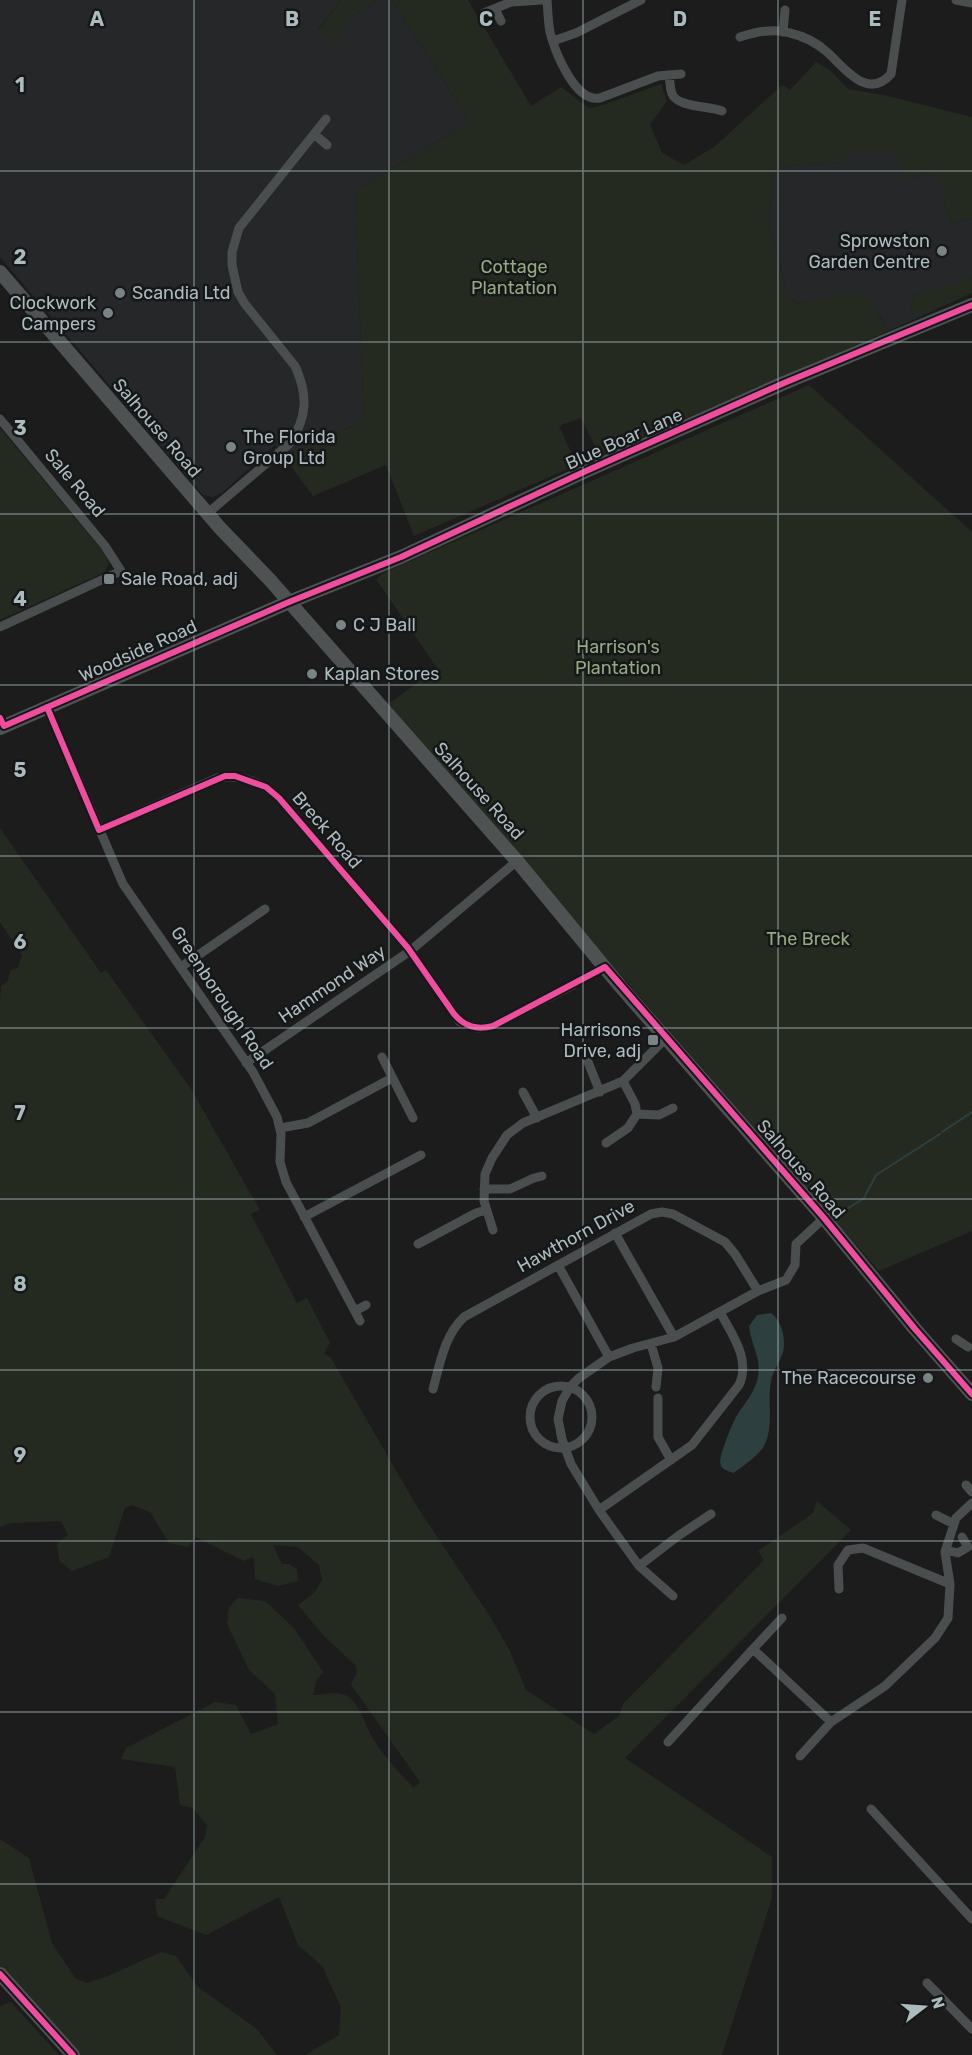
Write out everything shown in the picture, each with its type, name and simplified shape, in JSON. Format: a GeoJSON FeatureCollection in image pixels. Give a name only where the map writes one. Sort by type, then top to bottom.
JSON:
{"type":"FeatureCollection","features":[{"type":"Feature","properties":{"kind":"street"},"geometry":{"type":"LineString","coordinates":[[484,13],[511,2],[544,0],[553,41],[568,75],[583,95],[589,98],[600,98],[658,76],[681,74]]}},
{"type":"Feature","properties":{"kind":"street"},"geometry":{"type":"LineString","coordinates":[[553,41],[576,33],[641,0]]}},
{"type":"Feature","properties":{"kind":"street"},"geometry":{"type":"LineString","coordinates":[[740,37],[759,32],[783,32],[817,45],[850,76],[871,84],[886,80],[891,74],[902,0]]}},
{"type":"Feature","properties":{"kind":"street"},"geometry":{"type":"LineString","coordinates":[[957,0],[972,3]]}},
{"type":"Feature","properties":{"kind":"street"},"geometry":{"type":"LineString","coordinates":[[495,9],[501,21]]}},
{"type":"Feature","properties":{"kind":"street"},"geometry":{"type":"LineString","coordinates":[[783,32],[785,10]]}},
{"type":"Feature","properties":{"kind":"street"},"geometry":{"type":"LineString","coordinates":[[669,75],[672,94],[679,102],[722,111]]}},
{"type":"Feature","properties":{"kind":"street"},"geometry":{"type":"LineString","coordinates":[[208,513],[289,444],[303,420],[305,391],[301,377],[238,292],[232,265],[232,252],[239,228],[326,119]]}},
{"type":"Feature","properties":{"kind":"street"},"geometry":{"type":"LineString","coordinates":[[314,134],[327,145]]}},
{"type":"Feature","properties":{"kind":"street","name":"Salhouse Road"},"geometry":{"type":"LineString","coordinates":[[0,272],[208,513],[518,861],[620,986],[824,1218],[972,1394]]}},
{"type":"Feature","properties":{"kind":"street","name":"Blue Boar Lane"},"geometry":{"type":"LineString","coordinates":[[288,602],[401,557],[784,383],[972,304]]}},
{"type":"Feature","properties":{"kind":"street","name":"Sale Road"},"geometry":{"type":"LineString","coordinates":[[0,419],[123,569],[0,627]]}},
{"type":"Feature","properties":{"kind":"street","name":"Woodside Road"},"geometry":{"type":"LineString","coordinates":[[1,724],[47,708],[288,602]]}},
{"type":"Feature","properties":{"kind":"street","name":"Greenborough Road"},"geometry":{"type":"LineString","coordinates":[[47,708],[123,884],[253,1072],[277,1117],[280,1128],[279,1152],[282,1172],[360,1322]]}},
{"type":"Feature","properties":{"kind":"street","name":"Breck Road"},"geometry":{"type":"LineString","coordinates":[[99,830],[217,778],[235,776],[266,787],[279,798],[410,951],[454,1014],[467,1026],[478,1028],[493,1026],[560,991]]}},
{"type":"Feature","properties":{"kind":"street","name":"Hammond Way"},"geometry":{"type":"LineString","coordinates":[[246,1063],[410,951],[518,861]]}},
{"type":"Feature","properties":{"kind":"street"},"geometry":{"type":"LineString","coordinates":[[181,967],[265,909]]}},
{"type":"Feature","properties":{"kind":"street"},"geometry":{"type":"LineString","coordinates":[[555,980],[560,991],[573,985]]}},
{"type":"Feature","properties":{"kind":"street"},"geometry":{"type":"LineString","coordinates":[[493,1230],[487,1214],[485,1174],[499,1146],[516,1128],[623,1081],[666,1038]]}},
{"type":"Feature","properties":{"kind":"street"},"geometry":{"type":"LineString","coordinates":[[382,1057],[413,1118]]}},
{"type":"Feature","properties":{"kind":"street"},"geometry":{"type":"LineString","coordinates":[[588,1062],[600,1092]]}},
{"type":"Feature","properties":{"kind":"street"},"geometry":{"type":"LineString","coordinates":[[280,1128],[308,1123],[392,1078]]}},
{"type":"Feature","properties":{"kind":"street"},"geometry":{"type":"LineString","coordinates":[[606,1143],[628,1128],[637,1114],[635,1104],[623,1081]]}},
{"type":"Feature","properties":{"kind":"street"},"geometry":{"type":"LineString","coordinates":[[523,1092],[537,1118]]}},
{"type":"Feature","properties":{"kind":"street"},"geometry":{"type":"LineString","coordinates":[[637,1114],[659,1115],[673,1108]]}},
{"type":"Feature","properties":{"kind":"street"},"geometry":{"type":"LineString","coordinates":[[304,1217],[421,1155]]}},
{"type":"Feature","properties":{"kind":"street"},"geometry":{"type":"LineString","coordinates":[[484,1189],[510,1189],[542,1176]]}},
{"type":"Feature","properties":{"kind":"street","name":"Hawthorn Drive"},"geometry":{"type":"LineString","coordinates":[[433,1389],[449,1337],[458,1322],[470,1313],[651,1214],[662,1212],[673,1214],[725,1242],[758,1291]]}},
{"type":"Feature","properties":{"kind":"street"},"geometry":{"type":"LineString","coordinates":[[418,1244],[476,1213],[499,1214]]}},
{"type":"Feature","properties":{"kind":"street"},"geometry":{"type":"LineString","coordinates":[[673,1596],[639,1566],[599,1510],[571,1464],[558,1419],[562,1401],[570,1387],[589,1369],[609,1357],[674,1337],[758,1291],[786,1280],[795,1265],[796,1244],[824,1218]]}},
{"type":"Feature","properties":{"kind":"street"},"geometry":{"type":"LineString","coordinates":[[615,1233],[674,1337]]}},
{"type":"Feature","properties":{"kind":"street"},"geometry":{"type":"LineString","coordinates":[[558,1265],[609,1357]]}},
{"type":"Feature","properties":{"kind":"street"},"geometry":{"type":"LineString","coordinates":[[355,1311],[366,1305]]}},
{"type":"Feature","properties":{"kind":"street"},"geometry":{"type":"LineString","coordinates":[[599,1510],[692,1444],[733,1394],[744,1376],[740,1350],[720,1312]]}},
{"type":"Feature","properties":{"kind":"street"},"geometry":{"type":"LineString","coordinates":[[956,1339],[971,1345]]}},
{"type":"Feature","properties":{"kind":"street"},"geometry":{"type":"LineString","coordinates":[[651,1344],[658,1368],[656,1387]]}},
{"type":"Feature","properties":{"kind":"street"},"geometry":{"type":"LineString","coordinates":[[558,1385],[570,1387],[586,1398],[592,1410],[592,1423],[582,1440],[565,1448],[551,1447],[540,1440],[532,1429],[530,1415],[533,1403],[546,1389],[558,1385]]}},
{"type":"Feature","properties":{"kind":"street"},"geometry":{"type":"LineString","coordinates":[[658,1398],[658,1437],[671,1460]]}},
{"type":"Feature","properties":{"kind":"street"},"geometry":{"type":"LineString","coordinates":[[800,1756],[831,1722],[885,1686],[935,1638],[948,1618],[950,1584],[946,1550],[956,1518],[972,1503]]}},
{"type":"Feature","properties":{"kind":"street"},"geometry":{"type":"LineString","coordinates":[[639,1566],[711,1514]]}},
{"type":"Feature","properties":{"kind":"street"},"geometry":{"type":"LineString","coordinates":[[936,1515],[954,1524]]}},
{"type":"Feature","properties":{"kind":"street"},"geometry":{"type":"LineString","coordinates":[[946,1550],[958,1554],[970,1550],[962,1537]]}},
{"type":"Feature","properties":{"kind":"street"},"geometry":{"type":"LineString","coordinates":[[839,1588],[838,1565],[848,1550],[863,1548],[950,1584]]}},
{"type":"Feature","properties":{"kind":"street"},"geometry":{"type":"LineString","coordinates":[[668,1742],[782,1618]]}},
{"type":"Feature","properties":{"kind":"street"},"geometry":{"type":"LineString","coordinates":[[753,1649],[831,1722]]}},
{"type":"Feature","properties":{"kind":"street"},"geometry":{"type":"LineString","coordinates":[[871,1809],[972,1919]]}},
{"type":"Feature","properties":{"kind":"street"},"geometry":{"type":"LineString","coordinates":[[0,1974],[73,2055]]}},
{"type":"Feature","properties":{"kind":"street"},"geometry":{"type":"LineString","coordinates":[[927,1983],[972,2029]]}},
{"type":"Feature","properties":{"kind":"shaded area"},"geometry":{"type":"Polygon","coordinates":[[[0,0],[341,0],[318,30],[347,19],[377,0],[392,0],[470,122],[355,191],[364,421],[284,457],[275,445],[222,493],[213,497],[203,495],[0,257],[0,0]]]}},
{"type":"Feature","properties":{"kind":"shaded area"},"geometry":{"type":"Polygon","coordinates":[[[853,151],[896,151],[912,179],[923,173],[939,179],[946,191],[944,203],[952,223],[972,218],[972,278],[914,296],[910,309],[913,314],[926,314],[886,332],[881,317],[869,301],[855,294],[797,304],[787,293],[769,223],[773,172],[778,167],[841,162],[853,151]]]}},
{"type":"Feature","properties":{"kind":"shaded area"},"geometry":{"type":"Polygon","coordinates":[[[771,1313],[781,1328],[784,1346],[770,1385],[770,1421],[767,1438],[759,1453],[733,1473],[721,1466],[721,1455],[736,1417],[753,1391],[759,1366],[749,1326],[757,1315],[771,1313]]]}},
{"type":"Feature","properties":{"kind":"green space"},"geometry":{"type":"Polygon","coordinates":[[[341,0],[377,0],[347,19],[336,43],[318,31],[341,0]]]}},
{"type":"Feature","properties":{"kind":"green space","name":"Cottage Plantation"},"geometry":{"type":"Polygon","coordinates":[[[392,0],[468,0],[531,106],[561,87],[589,108],[661,84],[667,101],[650,125],[662,153],[684,165],[714,147],[782,85],[790,90],[816,62],[831,71],[848,89],[884,95],[972,117],[972,218],[952,223],[944,203],[945,191],[939,179],[923,173],[912,179],[905,179],[896,151],[853,151],[841,162],[778,167],[773,172],[769,223],[787,293],[797,304],[843,295],[860,296],[875,308],[886,332],[587,461],[585,454],[596,448],[581,418],[559,426],[577,465],[414,536],[386,465],[313,496],[284,457],[364,421],[355,191],[470,122],[392,0]]]}},
{"type":"Feature","properties":{"kind":"green space"},"geometry":{"type":"Polygon","coordinates":[[[972,278],[972,293],[926,314],[913,314],[910,309],[914,296],[972,278]]]}},
{"type":"Feature","properties":{"kind":"green space"},"geometry":{"type":"Polygon","coordinates":[[[809,385],[972,532],[972,1231],[879,1271],[386,706],[437,668],[376,579],[383,573],[809,385]]]}},
{"type":"Feature","properties":{"kind":"green space"},"geometry":{"type":"Polygon","coordinates":[[[0,428],[106,555],[109,563],[105,572],[0,620],[0,428]]]}},
{"type":"Feature","properties":{"kind":"green space"},"geometry":{"type":"Polygon","coordinates":[[[0,828],[101,973],[106,970],[191,1089],[260,1210],[251,1214],[297,1303],[307,1298],[330,1343],[324,1353],[331,1358],[416,1505],[489,1615],[510,1651],[526,1690],[594,1734],[619,1716],[623,1704],[764,1560],[758,1551],[813,1513],[817,1501],[851,1530],[625,1758],[772,1857],[772,1898],[722,2055],[305,2055],[339,2035],[341,2007],[322,1966],[298,1945],[279,1897],[206,1935],[157,1916],[155,1899],[164,1899],[205,1837],[207,1825],[193,1808],[180,1805],[175,1767],[121,1759],[126,1748],[215,1702],[236,1705],[251,1734],[278,1724],[275,1694],[249,1670],[227,1624],[229,1607],[238,1598],[265,1601],[294,1628],[323,1672],[316,1681],[313,1695],[338,1693],[349,1697],[362,1715],[377,1745],[389,1760],[414,1788],[420,1782],[352,1686],[351,1683],[357,1673],[356,1666],[324,1636],[298,1605],[314,1593],[322,1580],[319,1565],[298,1547],[273,1545],[282,1564],[289,1564],[297,1569],[298,1581],[278,1586],[255,1579],[252,1557],[244,1561],[196,1537],[188,1547],[169,1543],[150,1512],[132,1505],[125,1508],[109,1557],[72,1571],[59,1560],[57,1544],[68,1535],[61,1521],[11,1523],[0,1527],[0,1001],[1,986],[7,982],[11,970],[18,968],[22,955],[0,922],[0,828]]]}},
{"type":"Feature","properties":{"kind":"green space"},"geometry":{"type":"Polygon","coordinates":[[[0,1839],[29,1858],[52,1943],[75,1978],[87,1983],[161,1952],[176,1956],[198,1987],[257,2029],[277,2055],[80,2055],[0,1968],[0,1839]]]}},
{"type":"Feature","properties":{"kind":"green space"},"geometry":{"type":"Polygon","coordinates":[[[11,2002],[59,2055],[0,2055],[0,2006],[11,2002]]]}},
{"type":"Feature","properties":{"kind":"waterway"},"geometry":{"type":"LineString","coordinates":[[942,1132],[972,1112]]}},
{"type":"Feature","properties":{"kind":"waterway"},"geometry":{"type":"LineString","coordinates":[[833,1218],[864,1198],[876,1175],[940,1134]]}},
{"type":"Feature","properties":{"kind":"cycle path"},"geometry":{"type":"LineString","coordinates":[[0,718],[4,726],[289,602],[401,557],[784,383],[972,305]]}},
{"type":"Feature","properties":{"kind":"cycle path"},"geometry":{"type":"LineString","coordinates":[[47,707],[99,830],[225,776],[235,776],[266,787],[279,798],[408,948],[454,1014],[467,1025],[482,1028],[493,1026],[605,967],[824,1218],[972,1394]]}},
{"type":"Feature","properties":{"kind":"cycle path"},"geometry":{"type":"LineString","coordinates":[[0,1974],[73,2055]]}},
{"type":"Feature","properties":{"kind":"place","name":"Sprowston Garden Centre"},"geometry":{"type":"Point","coordinates":[942,251]}},
{"type":"Feature","properties":{"kind":"place","name":"Scandia Ltd"},"geometry":{"type":"Point","coordinates":[120,293]}},
{"type":"Feature","properties":{"kind":"place","name":"Clockwork Campers"},"geometry":{"type":"Point","coordinates":[108,313]}},
{"type":"Feature","properties":{"kind":"place","name":"The Florida Group Ltd"},"geometry":{"type":"Point","coordinates":[231,447]}},
{"type":"Feature","properties":{"kind":"place","name":"Sale Road, adj"},"geometry":{"type":"Point","coordinates":[109,579]}},
{"type":"Feature","properties":{"kind":"place","name":"C J Ball"},"geometry":{"type":"Point","coordinates":[341,625]}},
{"type":"Feature","properties":{"kind":"place","name":"Kaplan Stores"},"geometry":{"type":"Point","coordinates":[312,674]}},
{"type":"Feature","properties":{"kind":"place","name":"Harrisons Drive, adj"},"geometry":{"type":"Point","coordinates":[653,1040]}},
{"type":"Feature","properties":{"kind":"place","name":"The Racecourse"},"geometry":{"type":"Point","coordinates":[928,1378]}},
{"type":"Feature","properties":{"kind":"park label","name":"Harrison's Plantation"},"geometry":{"type":"Point","coordinates":[618,657]}},
{"type":"Feature","properties":{"kind":"park label","name":"The Breck"},"geometry":{"type":"Point","coordinates":[808,939]}}]}
